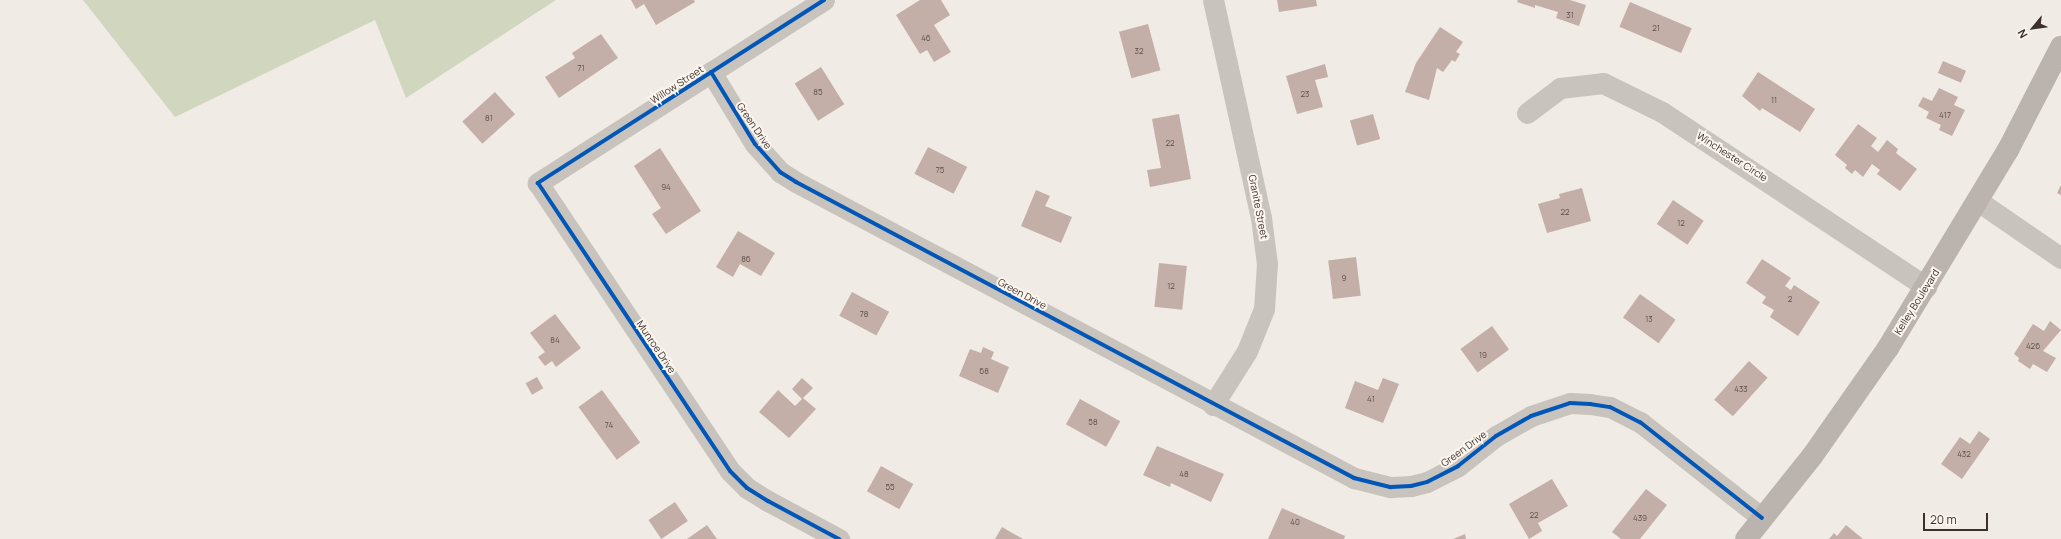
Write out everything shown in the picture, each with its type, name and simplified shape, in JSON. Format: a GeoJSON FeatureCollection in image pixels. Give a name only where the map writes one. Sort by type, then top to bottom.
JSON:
{"type":"FeatureCollection","features":[{"type":"Feature","properties":{"kind":"main road","name":"Kelley Boulevard"},"geometry":{"type":"LineString","coordinates":[[1746,539],[1813,455],[1888,348],[1978,201],[2061,48]]}},
{"type":"Feature","properties":{"kind":"street","name":"Willow Street"},"geometry":{"type":"LineString","coordinates":[[538,183],[824,0]]}},
{"type":"Feature","properties":{"kind":"street","name":"Granite Street"},"geometry":{"type":"LineString","coordinates":[[1213,0],[1261,218],[1267,264],[1264,309],[1247,351],[1213,405]]}},
{"type":"Feature","properties":{"kind":"street","name":"Green Drive"},"geometry":{"type":"LineString","coordinates":[[711,72],[755,144],[786,175],[1213,405],[1354,478],[1391,487],[1411,486],[1444,474],[1496,436],[1550,408],[1570,403],[1610,406],[1640,422],[1762,518]]}},
{"type":"Feature","properties":{"kind":"street","name":"Winchester Circle"},"geometry":{"type":"LineString","coordinates":[[1527,114],[1560,88],[1604,83],[1662,112],[1926,287]]}},
{"type":"Feature","properties":{"kind":"street","name":"Munroe Drive"},"geometry":{"type":"LineString","coordinates":[[538,183],[730,471],[747,488],[807,532],[839,539]]}},
{"type":"Feature","properties":{"kind":"street"},"geometry":{"type":"LineString","coordinates":[[1978,201],[2061,258]]}},
{"type":"Feature","properties":{"kind":"green space"},"geometry":{"type":"Polygon","coordinates":[[[83,0],[556,0],[406,98],[375,20],[175,117],[83,0]]]}},
{"type":"Feature","properties":{"kind":"building"},"geometry":{"type":"Polygon","coordinates":[[[631,0],[694,0],[695,2],[656,25],[644,4],[636,9],[631,0]]]}},
{"type":"Feature","properties":{"kind":"building"},"geometry":{"type":"Polygon","coordinates":[[[920,0],[941,0],[950,15],[934,25],[951,52],[934,62],[927,50],[920,54],[896,15],[920,0]]]}},
{"type":"Feature","properties":{"kind":"building"},"geometry":{"type":"Polygon","coordinates":[[[1277,0],[1316,0],[1317,6],[1279,12],[1277,0]]]}},
{"type":"Feature","properties":{"kind":"building"},"geometry":{"type":"Polygon","coordinates":[[[1518,0],[1570,0],[1586,5],[1579,26],[1556,18],[1558,12],[1535,5],[1535,8],[1517,2],[1518,0]]]}},
{"type":"Feature","properties":{"kind":"building"},"geometry":{"type":"Polygon","coordinates":[[[1630,2],[1692,28],[1681,53],[1619,27],[1630,2]]]}},
{"type":"Feature","properties":{"kind":"building"},"geometry":{"type":"Polygon","coordinates":[[[1148,24],[1160,70],[1131,78],[1119,32],[1148,24]]]}},
{"type":"Feature","properties":{"kind":"building"},"geometry":{"type":"Polygon","coordinates":[[[1440,27],[1463,42],[1456,52],[1460,54],[1455,62],[1452,60],[1443,72],[1437,68],[1429,100],[1405,92],[1416,63],[1440,27]]]}},
{"type":"Feature","properties":{"kind":"building"},"geometry":{"type":"Polygon","coordinates":[[[601,34],[618,58],[559,98],[545,77],[575,58],[572,53],[601,34]]]}},
{"type":"Feature","properties":{"kind":"building"},"geometry":{"type":"Polygon","coordinates":[[[1943,61],[1966,71],[1961,83],[1938,73],[1943,61]]]}},
{"type":"Feature","properties":{"kind":"building"},"geometry":{"type":"Polygon","coordinates":[[[1325,64],[1328,77],[1315,80],[1323,107],[1297,114],[1286,76],[1325,64]]]}},
{"type":"Feature","properties":{"kind":"building"},"geometry":{"type":"Polygon","coordinates":[[[821,67],[844,104],[818,121],[795,83],[821,67]]]}},
{"type":"Feature","properties":{"kind":"building"},"geometry":{"type":"Polygon","coordinates":[[[1758,72],[1815,109],[1800,132],[1762,108],[1760,111],[1742,96],[1758,72]]]}},
{"type":"Feature","properties":{"kind":"building"},"geometry":{"type":"Polygon","coordinates":[[[1939,88],[1958,97],[1954,105],[1965,110],[1952,136],[1939,130],[1941,125],[1926,118],[1929,112],[1918,106],[1923,97],[1932,101],[1939,88]]]}},
{"type":"Feature","properties":{"kind":"building"},"geometry":{"type":"Polygon","coordinates":[[[495,92],[515,114],[482,144],[462,121],[495,92]]]}},
{"type":"Feature","properties":{"kind":"building"},"geometry":{"type":"Polygon","coordinates":[[[1179,114],[1191,179],[1150,187],[1147,170],[1161,168],[1152,119],[1179,114]]]}},
{"type":"Feature","properties":{"kind":"building"},"geometry":{"type":"Polygon","coordinates":[[[1373,114],[1380,139],[1357,146],[1350,121],[1373,114]]]}},
{"type":"Feature","properties":{"kind":"building"},"geometry":{"type":"Polygon","coordinates":[[[1858,124],[1877,138],[1871,146],[1878,152],[1887,140],[1898,149],[1896,153],[1917,169],[1900,191],[1877,174],[1880,170],[1872,164],[1863,177],[1855,170],[1852,174],[1845,168],[1847,165],[1835,155],[1858,124]]]}},
{"type":"Feature","properties":{"kind":"building"},"geometry":{"type":"Polygon","coordinates":[[[928,147],[967,167],[954,194],[914,174],[928,147]]]}},
{"type":"Feature","properties":{"kind":"building"},"geometry":{"type":"Polygon","coordinates":[[[660,148],[701,211],[666,234],[652,214],[661,208],[634,166],[660,148]]]}},
{"type":"Feature","properties":{"kind":"building"},"geometry":{"type":"Polygon","coordinates":[[[2061,185],[2061,195],[2057,193],[2061,185]]]}},
{"type":"Feature","properties":{"kind":"building"},"geometry":{"type":"Polygon","coordinates":[[[1582,188],[1591,221],[1547,233],[1538,204],[1560,198],[1559,194],[1582,188]]]}},
{"type":"Feature","properties":{"kind":"building"},"geometry":{"type":"Polygon","coordinates":[[[1036,190],[1050,196],[1045,206],[1072,217],[1061,243],[1021,226],[1036,190]]]}},
{"type":"Feature","properties":{"kind":"building"},"geometry":{"type":"Polygon","coordinates":[[[1673,200],[1704,221],[1687,245],[1657,224],[1673,200]]]}},
{"type":"Feature","properties":{"kind":"building"},"geometry":{"type":"Polygon","coordinates":[[[738,231],[775,253],[761,276],[740,264],[733,277],[716,267],[738,231]]]}},
{"type":"Feature","properties":{"kind":"building"},"geometry":{"type":"Polygon","coordinates":[[[1356,257],[1361,296],[1333,299],[1328,260],[1356,257]]]}},
{"type":"Feature","properties":{"kind":"building"},"geometry":{"type":"Polygon","coordinates":[[[1762,259],[1791,278],[1785,286],[1791,290],[1794,285],[1820,302],[1798,336],[1770,317],[1774,310],[1762,303],[1766,297],[1746,283],[1762,259]]]}},
{"type":"Feature","properties":{"kind":"building"},"geometry":{"type":"Polygon","coordinates":[[[1159,263],[1187,266],[1182,310],[1154,307],[1159,263]]]}},
{"type":"Feature","properties":{"kind":"building"},"geometry":{"type":"Polygon","coordinates":[[[852,292],[889,312],[876,336],[839,316],[852,292]]]}},
{"type":"Feature","properties":{"kind":"building"},"geometry":{"type":"Polygon","coordinates":[[[1640,294],[1676,320],[1659,343],[1623,317],[1640,294]]]}},
{"type":"Feature","properties":{"kind":"building"},"geometry":{"type":"Polygon","coordinates":[[[555,314],[581,348],[556,367],[552,361],[545,366],[538,357],[545,352],[530,333],[555,314]]]}},
{"type":"Feature","properties":{"kind":"building"},"geometry":{"type":"Polygon","coordinates":[[[2050,321],[2061,330],[2043,351],[2056,358],[2047,372],[2033,364],[2030,369],[2018,361],[2019,358],[2014,354],[2033,324],[2044,331],[2050,321]]]}},
{"type":"Feature","properties":{"kind":"building"},"geometry":{"type":"Polygon","coordinates":[[[1492,326],[1509,349],[1477,372],[1460,349],[1492,326]]]}},
{"type":"Feature","properties":{"kind":"building"},"geometry":{"type":"Polygon","coordinates":[[[983,347],[994,352],[991,359],[1009,367],[998,393],[959,376],[970,349],[981,353],[983,347]]]}},
{"type":"Feature","properties":{"kind":"building"},"geometry":{"type":"Polygon","coordinates":[[[1749,361],[1768,378],[1733,416],[1714,400],[1749,361]]]}},
{"type":"Feature","properties":{"kind":"building"},"geometry":{"type":"Polygon","coordinates":[[[537,377],[543,388],[532,395],[526,383],[537,377]]]}},
{"type":"Feature","properties":{"kind":"building"},"geometry":{"type":"Polygon","coordinates":[[[802,378],[813,388],[803,398],[816,409],[789,438],[759,412],[778,390],[795,406],[802,399],[792,389],[802,378]]]}},
{"type":"Feature","properties":{"kind":"building"},"geometry":{"type":"Polygon","coordinates":[[[1383,378],[1399,384],[1383,423],[1345,408],[1355,381],[1378,390],[1383,378]]]}},
{"type":"Feature","properties":{"kind":"building"},"geometry":{"type":"Polygon","coordinates":[[[602,390],[640,443],[617,460],[579,407],[602,390]]]}},
{"type":"Feature","properties":{"kind":"building"},"geometry":{"type":"Polygon","coordinates":[[[1080,399],[1120,421],[1106,447],[1066,424],[1080,399]]]}},
{"type":"Feature","properties":{"kind":"building"},"geometry":{"type":"Polygon","coordinates":[[[1979,431],[1990,439],[1962,479],[1941,464],[1960,437],[1970,444],[1979,431]]]}},
{"type":"Feature","properties":{"kind":"building"},"geometry":{"type":"Polygon","coordinates":[[[1157,446],[1224,474],[1211,502],[1171,483],[1170,487],[1143,475],[1157,446]]]}},
{"type":"Feature","properties":{"kind":"building"},"geometry":{"type":"Polygon","coordinates":[[[881,466],[913,484],[899,509],[867,491],[881,466]]]}},
{"type":"Feature","properties":{"kind":"building"},"geometry":{"type":"Polygon","coordinates":[[[1552,479],[1568,506],[1538,523],[1542,531],[1529,539],[1509,504],[1552,479]]]}},
{"type":"Feature","properties":{"kind":"building"},"geometry":{"type":"Polygon","coordinates":[[[1646,489],[1667,505],[1640,539],[1621,539],[1612,532],[1646,489]]]}},
{"type":"Feature","properties":{"kind":"building"},"geometry":{"type":"Polygon","coordinates":[[[675,502],[688,521],[661,539],[648,520],[675,502]]]}},
{"type":"Feature","properties":{"kind":"building"},"geometry":{"type":"Polygon","coordinates":[[[1282,508],[1345,536],[1344,539],[1268,539],[1282,508]]]}},
{"type":"Feature","properties":{"kind":"building"},"geometry":{"type":"Polygon","coordinates":[[[707,525],[717,539],[687,539],[707,525]]]}},
{"type":"Feature","properties":{"kind":"building"},"geometry":{"type":"Polygon","coordinates":[[[1846,525],[1863,539],[1829,539],[1834,533],[1837,536],[1846,525]]]}},
{"type":"Feature","properties":{"kind":"building"},"geometry":{"type":"Polygon","coordinates":[[[1002,527],[1023,539],[995,539],[1002,527]]]}},
{"type":"Feature","properties":{"kind":"building"},"geometry":{"type":"Polygon","coordinates":[[[1465,534],[1466,539],[1453,539],[1465,534]]]}},
{"type":"Feature","properties":{"kind":"cycle path"},"geometry":{"type":"LineString","coordinates":[[824,0],[538,183],[730,471],[747,488],[839,539]]}},
{"type":"Feature","properties":{"kind":"cycle path"},"geometry":{"type":"LineString","coordinates":[[711,72],[755,144],[780,172],[796,182],[1354,478],[1391,487],[1411,486],[1427,482],[1458,466],[1496,436],[1531,416],[1570,403],[1590,404],[1610,407],[1640,422],[1762,518]]}}]}
